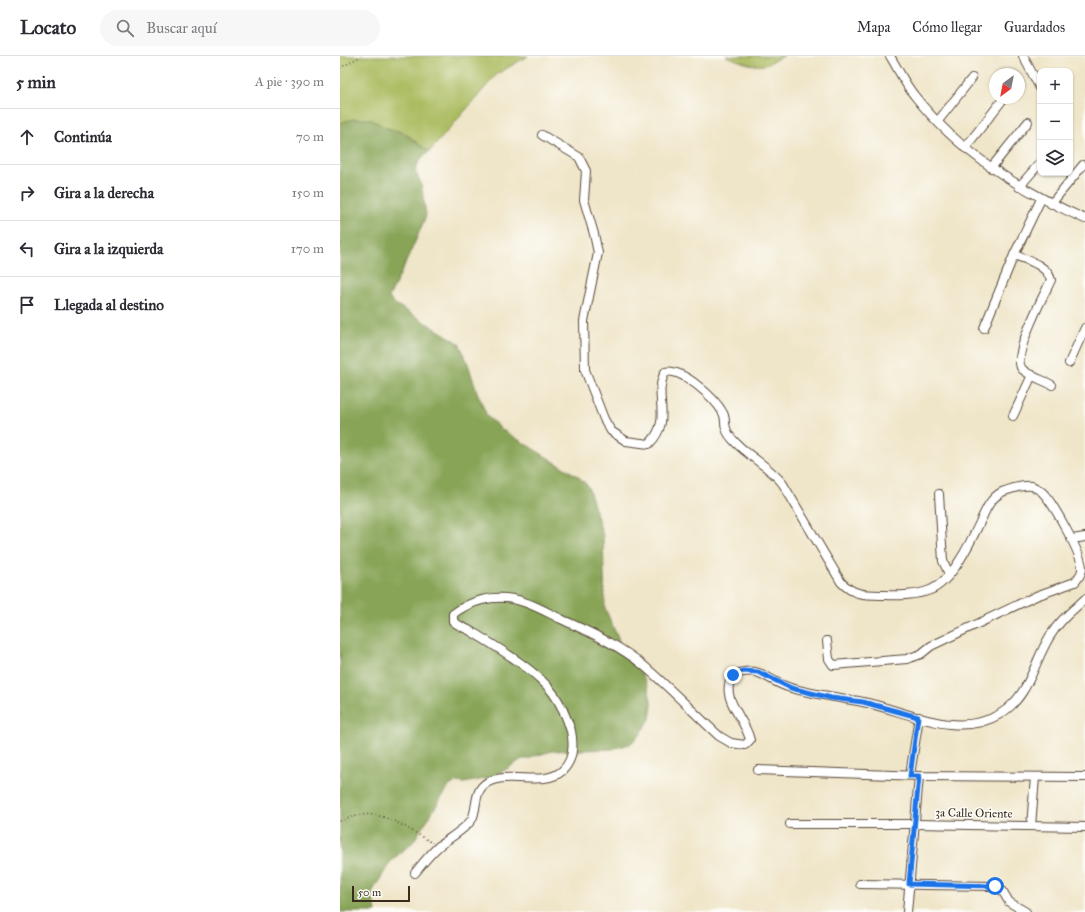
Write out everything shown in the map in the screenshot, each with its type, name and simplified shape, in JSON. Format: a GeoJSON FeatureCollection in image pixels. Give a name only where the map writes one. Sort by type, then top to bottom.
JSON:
{"type":"FeatureCollection","features":[{"type":"Feature","properties":{"kind":"street"},"geometry":{"type":"LineString","coordinates":[[890,56],[913,95],[965,148],[991,168],[1019,186],[1041,199],[1085,219]]}},
{"type":"Feature","properties":{"kind":"street"},"geometry":{"type":"LineString","coordinates":[[1023,56],[1037,82]]}},
{"type":"Feature","properties":{"kind":"street"},"geometry":{"type":"LineString","coordinates":[[938,121],[972,78]]}},
{"type":"Feature","properties":{"kind":"street"},"geometry":{"type":"LineString","coordinates":[[965,148],[999,104]]}},
{"type":"Feature","properties":{"kind":"street"},"geometry":{"type":"LineString","coordinates":[[991,168],[1028,122]]}},
{"type":"Feature","properties":{"kind":"street"},"geometry":{"type":"LineString","coordinates":[[542,135],[579,157],[586,171],[584,200],[598,253],[584,322],[585,370],[604,419],[611,431],[626,441],[639,444],[649,444],[656,437],[661,428],[662,408],[660,382],[665,372],[672,371],[686,378],[704,392],[722,412],[728,434],[738,445],[776,474],[841,582],[849,590],[864,594],[889,595],[930,590],[943,581],[968,546],[991,500],[1002,492],[1032,486],[1042,492],[1072,539],[1081,558],[1082,569],[1075,582],[1036,596],[1009,608],[931,646],[921,654],[907,659],[833,665],[829,659],[827,641]]}},
{"type":"Feature","properties":{"kind":"street"},"geometry":{"type":"LineString","coordinates":[[1051,204],[1083,165]]}},
{"type":"Feature","properties":{"kind":"street"},"geometry":{"type":"LineString","coordinates":[[1019,186],[1037,166]]}},
{"type":"Feature","properties":{"kind":"street"},"geometry":{"type":"LineString","coordinates":[[984,328],[1014,255],[1041,199]]}},
{"type":"Feature","properties":{"kind":"street"},"geometry":{"type":"LineString","coordinates":[[1014,255],[1045,269],[1051,280],[1020,354],[1019,361],[1022,368],[1032,375],[1052,384]]}},
{"type":"Feature","properties":{"kind":"street"},"geometry":{"type":"LineString","coordinates":[[1069,363],[1085,329]]}},
{"type":"Feature","properties":{"kind":"street"},"geometry":{"type":"LineString","coordinates":[[1013,416],[1032,375]]}},
{"type":"Feature","properties":{"kind":"street"},"geometry":{"type":"LineString","coordinates":[[939,494],[943,561],[949,574]]}},
{"type":"Feature","properties":{"kind":"street"},"geometry":{"type":"LineString","coordinates":[[1072,539],[1085,537]]}},
{"type":"Feature","properties":{"kind":"street"},"geometry":{"type":"LineString","coordinates":[[414,873],[439,846],[467,826],[472,820],[475,800],[480,789],[488,782],[506,778],[551,777],[562,771],[567,763],[573,746],[570,728],[562,707],[553,692],[506,653],[470,630],[457,625],[453,621],[453,614],[470,603],[493,598],[514,599],[538,608],[605,640],[623,650],[643,665],[719,736],[731,743],[745,745],[750,740],[743,722],[727,692],[728,683],[733,675],[743,671],[758,672],[791,688],[831,698],[863,702],[950,724],[977,724],[1001,713],[1024,690],[1044,648],[1058,624],[1085,599]]}},
{"type":"Feature","properties":{"kind":"street"},"geometry":{"type":"LineString","coordinates":[[910,776],[918,717]]}},
{"type":"Feature","properties":{"kind":"street"},"geometry":{"type":"LineString","coordinates":[[758,770],[910,776],[1085,778]]}},
{"type":"Feature","properties":{"kind":"street"},"geometry":{"type":"LineString","coordinates":[[908,912],[909,884],[916,824],[919,776]]}},
{"type":"Feature","properties":{"kind":"street"},"geometry":{"type":"LineString","coordinates":[[1031,826],[1035,777]]}},
{"type":"Feature","properties":{"kind":"street","name":"3a Calle Oriente"},"geometry":{"type":"LineString","coordinates":[[790,824],[916,824],[1085,827]]}},
{"type":"Feature","properties":{"kind":"street"},"geometry":{"type":"LineString","coordinates":[[860,884],[995,886],[1002,890],[1008,902],[1026,912]]}},
{"type":"Feature","properties":{"kind":"path"},"geometry":{"type":"LineString","coordinates":[[340,68],[361,56]]}},
{"type":"Feature","properties":{"kind":"path"},"geometry":{"type":"LineString","coordinates":[[340,821],[362,814],[390,819],[439,846]]}},
{"type":"Feature","properties":{"kind":"green space"},"geometry":{"type":"Polygon","coordinates":[[[340,56],[528,56],[497,74],[430,151],[425,149],[405,133],[386,128],[370,119],[340,123],[340,56]]]}},
{"type":"Feature","properties":{"kind":"green space"},"geometry":{"type":"Polygon","coordinates":[[[726,56],[784,56],[765,64],[754,65],[726,56]]]}},
{"type":"Feature","properties":{"kind":"green space"},"geometry":{"type":"Polygon","coordinates":[[[353,119],[370,119],[386,128],[404,133],[425,149],[430,151],[419,161],[415,171],[421,183],[426,215],[389,297],[392,302],[459,343],[487,416],[501,429],[579,477],[588,486],[603,536],[605,608],[620,643],[637,663],[648,687],[652,706],[650,719],[640,735],[630,744],[612,749],[553,751],[534,756],[529,759],[522,759],[494,777],[464,783],[456,782],[449,786],[413,842],[391,861],[372,892],[376,912],[340,912],[340,123],[353,119]]]}},
{"type":"Feature","properties":{"kind":"route"},"geometry":{"type":"LineString","coordinates":[[733,675],[750,670],[758,672],[791,688],[831,698],[863,702],[918,717],[910,776],[919,776],[916,824],[909,884],[995,886]]}}]}
